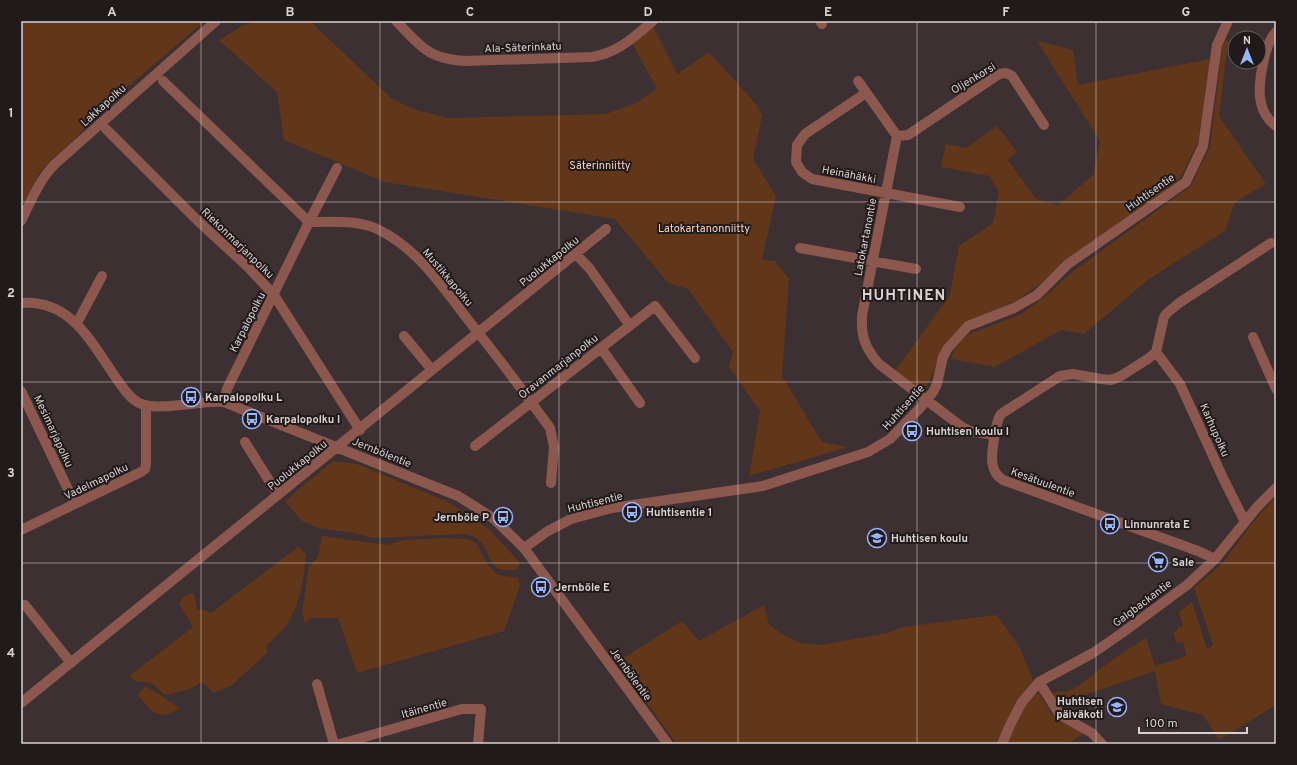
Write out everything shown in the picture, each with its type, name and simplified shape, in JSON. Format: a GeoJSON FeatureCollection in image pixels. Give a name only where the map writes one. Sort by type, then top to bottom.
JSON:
{"type":"FeatureCollection","features":[{"type":"Feature","properties":{"kind":"street","name":"Lakkapolku"},"geometry":{"type":"LineString","coordinates":[[21,221],[36,189],[46,173],[216,21]]}},
{"type":"Feature","properties":{"kind":"street","name":"Ala-Säterinkatu"},"geometry":{"type":"LineString","coordinates":[[396,21],[421,47],[434,56],[444,59],[465,61],[592,57],[609,54],[623,45],[653,21]]}},
{"type":"Feature","properties":{"kind":"street","name":"Huhtisentie"},"geometry":{"type":"LineString","coordinates":[[524,548],[548,531],[571,519],[586,514],[612,508],[763,486],[868,452],[890,439],[926,400],[937,384],[943,357],[948,348],[968,326],[1014,308],[1037,295],[1068,264],[1186,182],[1203,146],[1218,46],[1228,21]]}},
{"type":"Feature","properties":{"kind":"street"},"geometry":{"type":"LineString","coordinates":[[1276,32],[1269,41],[1260,79],[1260,102],[1265,115],[1276,126]]}},
{"type":"Feature","properties":{"kind":"street","name":"Oljenkorsi"},"geometry":{"type":"LineString","coordinates":[[897,136],[908,135],[999,74],[1006,73],[1012,76],[1044,126]]}},
{"type":"Feature","properties":{"kind":"street"},"geometry":{"type":"LineString","coordinates":[[162,81],[308,222]]}},
{"type":"Feature","properties":{"kind":"street"},"geometry":{"type":"LineString","coordinates":[[858,81],[897,136]]}},
{"type":"Feature","properties":{"kind":"street","name":"Heinähäkki"},"geometry":{"type":"LineString","coordinates":[[866,93],[805,134],[798,145],[796,162],[802,172],[812,179],[960,207]]}},
{"type":"Feature","properties":{"kind":"street","name":"Riekonmarjanpolku"},"geometry":{"type":"LineString","coordinates":[[106,129],[248,267],[274,295],[360,430]]}},
{"type":"Feature","properties":{"kind":"street","name":"Latokartanontie"},"geometry":{"type":"LineString","coordinates":[[897,136],[862,316],[861,331],[864,342],[872,356],[879,364],[962,427],[970,431],[995,435]]}},
{"type":"Feature","properties":{"kind":"street","name":"Karpalopolku"},"geometry":{"type":"LineString","coordinates":[[224,402],[227,389],[274,295],[308,222],[337,168]]}},
{"type":"Feature","properties":{"kind":"street","name":"Mustikkapolku"},"geometry":{"type":"LineString","coordinates":[[308,222],[346,222],[374,228],[400,242],[424,263],[479,333],[550,428],[553,436],[554,447],[551,483]]}},
{"type":"Feature","properties":{"kind":"street","name":"Puolukkapolku"},"geometry":{"type":"LineString","coordinates":[[21,703],[360,430],[606,229]]}},
{"type":"Feature","properties":{"kind":"street"},"geometry":{"type":"LineString","coordinates":[[1156,352],[1166,313],[1271,243]]}},
{"type":"Feature","properties":{"kind":"street"},"geometry":{"type":"LineString","coordinates":[[800,248],[916,269]]}},
{"type":"Feature","properties":{"kind":"street"},"geometry":{"type":"LineString","coordinates":[[576,254],[590,270],[630,326]]}},
{"type":"Feature","properties":{"kind":"street"},"geometry":{"type":"LineString","coordinates":[[77,323],[102,276]]}},
{"type":"Feature","properties":{"kind":"street"},"geometry":{"type":"LineString","coordinates":[[21,303],[34,302],[50,306],[61,311],[77,323],[126,391],[138,403],[146,405]]}},
{"type":"Feature","properties":{"kind":"street","name":"Oravanmarjanpolku"},"geometry":{"type":"LineString","coordinates":[[475,446],[655,306],[695,358]]}},
{"type":"Feature","properties":{"kind":"street"},"geometry":{"type":"LineString","coordinates":[[404,336],[432,370]]}},
{"type":"Feature","properties":{"kind":"street"},"geometry":{"type":"LineString","coordinates":[[1253,337],[1276,388]]}},
{"type":"Feature","properties":{"kind":"street"},"geometry":{"type":"LineString","coordinates":[[601,348],[640,403]]}},
{"type":"Feature","properties":{"kind":"street","name":"Kesätuulentie"},"geometry":{"type":"LineString","coordinates":[[1156,352],[1131,370],[1111,380],[1073,374],[1060,376],[1001,414],[997,421],[991,456],[992,466],[995,473],[1003,480],[1198,551],[1215,559]]}},
{"type":"Feature","properties":{"kind":"street","name":"Karhupolku"},"geometry":{"type":"LineString","coordinates":[[1156,352],[1180,384],[1245,522]]}},
{"type":"Feature","properties":{"kind":"street","name":"Mesimarjapolku"},"geometry":{"type":"LineString","coordinates":[[21,390],[75,504]]}},
{"type":"Feature","properties":{"kind":"street","name":"Jernbölentie"},"geometry":{"type":"LineString","coordinates":[[146,405],[160,406],[204,402],[224,402],[458,496],[493,518],[524,548],[663,742]]}},
{"type":"Feature","properties":{"kind":"street","name":"Vadelmapolku"},"geometry":{"type":"LineString","coordinates":[[21,530],[142,472],[145,469],[147,446],[146,405]]}},
{"type":"Feature","properties":{"kind":"street"},"geometry":{"type":"LineString","coordinates":[[245,442],[278,496]]}},
{"type":"Feature","properties":{"kind":"street","name":"Galgbackantie"},"geometry":{"type":"LineString","coordinates":[[1039,682],[1093,653],[1186,585],[1215,559],[1245,522],[1276,488]]}},
{"type":"Feature","properties":{"kind":"street"},"geometry":{"type":"LineString","coordinates":[[25,605],[72,663]]}},
{"type":"Feature","properties":{"kind":"street"},"geometry":{"type":"LineString","coordinates":[[1002,744],[1012,719],[1022,702],[1039,682],[1060,715],[1092,733],[1102,744]]}},
{"type":"Feature","properties":{"kind":"street"},"geometry":{"type":"LineString","coordinates":[[317,684],[334,744]]}},
{"type":"Feature","properties":{"kind":"street","name":"Itäinentie"},"geometry":{"type":"LineString","coordinates":[[340,744],[462,709],[481,709],[478,744]]}},
{"type":"Feature","properties":{"kind":"green space"},"geometry":{"type":"Polygon","coordinates":[[[21,21],[205,21],[86,122],[81,133],[39,173],[21,208],[21,21]]]}},
{"type":"Feature","properties":{"kind":"green space","name":"Säterinniitty"},"geometry":{"type":"Polygon","coordinates":[[[257,21],[310,21],[391,98],[413,109],[448,118],[606,114],[636,103],[657,89],[632,43],[653,26],[677,74],[709,52],[756,104],[762,116],[753,159],[776,196],[762,260],[775,261],[789,279],[782,376],[822,442],[848,447],[749,476],[760,411],[729,367],[733,352],[688,289],[668,283],[615,219],[385,182],[284,140],[277,92],[219,40],[242,26],[257,21]]]}},
{"type":"Feature","properties":{"kind":"green space"},"geometry":{"type":"Polygon","coordinates":[[[1223,40],[1227,41],[1227,49],[1219,116],[1266,184],[1235,202],[1225,231],[1149,279],[1084,334],[1061,330],[995,367],[951,359],[955,349],[962,340],[970,334],[1021,314],[1042,299],[1075,270],[1191,186],[1210,147],[1223,40]]]}},
{"type":"Feature","properties":{"kind":"green space"},"geometry":{"type":"Polygon","coordinates":[[[1037,41],[1073,50],[1078,85],[1210,59],[1198,143],[1180,178],[1159,195],[1070,257],[1041,283],[1016,301],[967,322],[944,348],[926,386],[919,388],[895,371],[950,295],[959,246],[993,223],[999,192],[989,176],[941,167],[946,144],[966,148],[997,126],[1017,152],[1008,160],[1036,199],[1058,205],[1093,175],[1100,141],[1037,41]]]}},
{"type":"Feature","properties":{"kind":"green space"},"geometry":{"type":"Polygon","coordinates":[[[333,461],[357,464],[448,502],[490,530],[520,563],[517,570],[499,569],[496,567],[481,543],[476,538],[465,534],[373,538],[354,533],[319,528],[302,521],[285,501],[333,461]]]}},
{"type":"Feature","properties":{"kind":"green space"},"geometry":{"type":"Polygon","coordinates":[[[1276,496],[1276,697],[1274,706],[1219,740],[1203,715],[1161,704],[1155,671],[1059,704],[1053,696],[1053,693],[1057,691],[1066,692],[1078,686],[1116,657],[1146,638],[1155,666],[1187,656],[1183,642],[1177,643],[1173,632],[1178,630],[1177,628],[1183,626],[1179,612],[1192,602],[1207,649],[1213,645],[1194,588],[1223,563],[1251,525],[1276,496]]]}},
{"type":"Feature","properties":{"kind":"green space"},"geometry":{"type":"Polygon","coordinates":[[[322,536],[387,545],[404,540],[446,538],[469,539],[477,544],[487,564],[498,575],[518,578],[520,586],[504,631],[357,673],[338,618],[311,618],[305,623],[302,613],[309,566],[318,557],[322,536]]]}},
{"type":"Feature","properties":{"kind":"green space"},"geometry":{"type":"Polygon","coordinates":[[[299,546],[306,555],[300,594],[289,622],[267,645],[267,653],[232,685],[213,693],[202,682],[190,689],[165,695],[151,683],[135,681],[129,676],[193,627],[179,603],[183,597],[191,593],[194,594],[197,610],[205,610],[211,613],[299,546]]]}},
{"type":"Feature","properties":{"kind":"green space"},"geometry":{"type":"Polygon","coordinates":[[[764,605],[769,624],[783,635],[800,643],[820,645],[888,633],[903,627],[997,615],[1020,648],[1033,680],[1013,710],[997,744],[677,744],[617,662],[682,621],[699,641],[764,605]]]}},
{"type":"Feature","properties":{"kind":"green space"},"geometry":{"type":"Polygon","coordinates":[[[146,686],[180,708],[163,715],[154,712],[147,706],[138,694],[146,686]]]}},
{"type":"Feature","properties":{"kind":"green space"},"geometry":{"type":"Polygon","coordinates":[[[1033,694],[1039,694],[1053,716],[1067,725],[1085,733],[1067,744],[1006,744],[1024,705],[1033,694]]]}},
{"type":"Feature","properties":{"kind":"place","name":"Karpalopolku L"},"geometry":{"type":"Point","coordinates":[191,397]}},
{"type":"Feature","properties":{"kind":"place","name":"Karpalopolku I"},"geometry":{"type":"Point","coordinates":[252,419]}},
{"type":"Feature","properties":{"kind":"place","name":"Huhtisen koulu I"},"geometry":{"type":"Point","coordinates":[912,431]}},
{"type":"Feature","properties":{"kind":"place","name":"Huhtisentie 1"},"geometry":{"type":"Point","coordinates":[632,512]}},
{"type":"Feature","properties":{"kind":"place","name":"Jernböle P"},"geometry":{"type":"Point","coordinates":[503,517]}},
{"type":"Feature","properties":{"kind":"place","name":"Linnunrata E"},"geometry":{"type":"Point","coordinates":[1110,524]}},
{"type":"Feature","properties":{"kind":"place","name":"Huhtisen koulu"},"geometry":{"type":"Point","coordinates":[877,538]}},
{"type":"Feature","properties":{"kind":"place","name":"Sale"},"geometry":{"type":"Point","coordinates":[1158,562]}},
{"type":"Feature","properties":{"kind":"place","name":"Jernböle E"},"geometry":{"type":"Point","coordinates":[541,587]}},
{"type":"Feature","properties":{"kind":"place","name":"Huhtisen päiväkoti"},"geometry":{"type":"Point","coordinates":[1117,707]}},
{"type":"Feature","properties":{"kind":"district","name":"HUHTINEN"},"geometry":{"type":"Point","coordinates":[904,295]}},
{"type":"Feature","properties":{"kind":"park label","name":"Latokartanonniitty"},"geometry":{"type":"Point","coordinates":[704,228]}}]}
